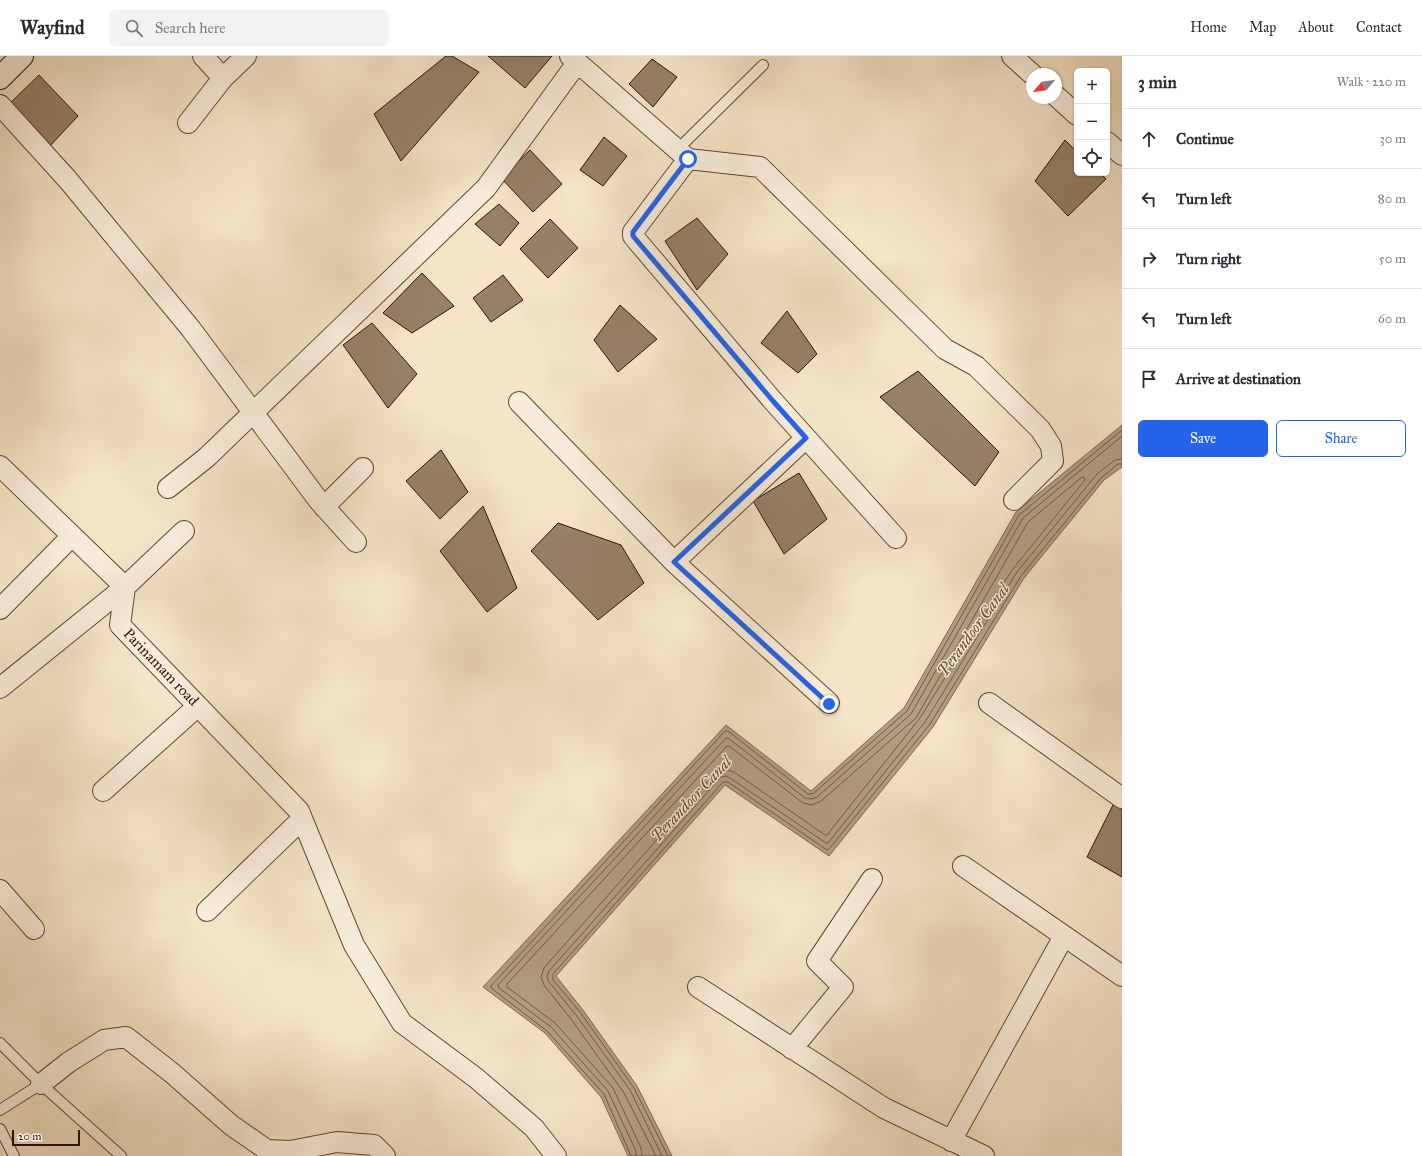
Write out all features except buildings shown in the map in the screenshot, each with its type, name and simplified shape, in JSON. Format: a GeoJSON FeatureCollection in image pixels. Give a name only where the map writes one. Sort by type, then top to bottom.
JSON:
{"type":"FeatureCollection","features":[{"type":"Feature","properties":{"kind":"main road"},"geometry":{"type":"LineString","coordinates":[[0,78],[22,56]]}},
{"type":"Feature","properties":{"kind":"street"},"geometry":{"type":"LineString","coordinates":[[202,56],[223,78]]}},
{"type":"Feature","properties":{"kind":"street"},"geometry":{"type":"LineString","coordinates":[[188,123],[223,78],[246,56]]}},
{"type":"Feature","properties":{"kind":"street"},"geometry":{"type":"LineString","coordinates":[[1012,56],[1026,69]]}},
{"type":"Feature","properties":{"kind":"street"},"geometry":{"type":"LineString","coordinates":[[168,488],[206,458],[486,188],[574,59],[682,155],[760,168],[945,349],[976,366],[1040,429],[1051,446],[1053,461],[1014,500]]}},
{"type":"Feature","properties":{"kind":"street"},"geometry":{"type":"LineString","coordinates":[[1062,101],[1074,112]]}},
{"type":"Feature","properties":{"kind":"street"},"geometry":{"type":"LineString","coordinates":[[0,104],[68,180],[191,329],[252,413],[324,507],[356,542]]}},
{"type":"Feature","properties":{"kind":"street"},"geometry":{"type":"LineString","coordinates":[[1110,145],[1122,155]]}},
{"type":"Feature","properties":{"kind":"street"},"geometry":{"type":"LineString","coordinates":[[682,155],[633,232],[633,236],[773,401],[896,538]]}},
{"type":"Feature","properties":{"kind":"street"},"geometry":{"type":"LineString","coordinates":[[519,402],[674,562],[829,704]]}},
{"type":"Feature","properties":{"kind":"street"},"geometry":{"type":"LineString","coordinates":[[674,562],[806,438]]}},
{"type":"Feature","properties":{"kind":"street"},"geometry":{"type":"LineString","coordinates":[[0,466],[125,587]]}},
{"type":"Feature","properties":{"kind":"street"},"geometry":{"type":"LineString","coordinates":[[324,507],[363,468]]}},
{"type":"Feature","properties":{"kind":"street"},"geometry":{"type":"LineString","coordinates":[[0,688],[125,587],[184,531]]}},
{"type":"Feature","properties":{"kind":"street"},"geometry":{"type":"LineString","coordinates":[[0,609],[72,536]]}},
{"type":"Feature","properties":{"kind":"street","name":"Parinamam road"},"geometry":{"type":"LineString","coordinates":[[125,587],[120,625],[300,815]]}},
{"type":"Feature","properties":{"kind":"street"},"geometry":{"type":"LineString","coordinates":[[988,703],[1122,798]]}},
{"type":"Feature","properties":{"kind":"street"},"geometry":{"type":"LineString","coordinates":[[103,791],[198,706]]}},
{"type":"Feature","properties":{"kind":"street"},"geometry":{"type":"LineString","coordinates":[[207,911],[300,815],[354,945],[402,1023],[482,1082],[534,1128],[556,1156]]}},
{"type":"Feature","properties":{"kind":"street"},"geometry":{"type":"LineString","coordinates":[[963,866],[1122,976]]}},
{"type":"Feature","properties":{"kind":"street"},"geometry":{"type":"LineString","coordinates":[[792,1049],[843,987],[817,960],[872,879]]}},
{"type":"Feature","properties":{"kind":"street"},"geometry":{"type":"LineString","coordinates":[[0,890],[34,929]]}},
{"type":"Feature","properties":{"kind":"street"},"geometry":{"type":"LineString","coordinates":[[951,1140],[1064,936]]}},
{"type":"Feature","properties":{"kind":"street"},"geometry":{"type":"LineString","coordinates":[[698,987],[884,1108],[979,1155]]}},
{"type":"Feature","properties":{"kind":"street"},"geometry":{"type":"LineString","coordinates":[[41,1084],[69,1062],[104,1040],[126,1037],[172,1073],[231,1125],[267,1150],[290,1151],[337,1142],[374,1145],[385,1156]]}},
{"type":"Feature","properties":{"kind":"lane"},"geometry":{"type":"LineString","coordinates":[[682,155],[763,64]]}},
{"type":"Feature","properties":{"kind":"lane"},"geometry":{"type":"LineString","coordinates":[[0,1043],[41,1084],[121,1156]]}},
{"type":"Feature","properties":{"kind":"lane"},"geometry":{"type":"LineString","coordinates":[[0,1110],[41,1084]]}},
{"type":"Feature","properties":{"kind":"lane"},"geometry":{"type":"LineString","coordinates":[[0,1129],[14,1156]]}},
{"type":"Feature","properties":{"kind":"water","name":"Perandoor Canal"},"geometry":{"type":"Polygon","coordinates":[[[1122,425],[1122,467],[1104,480],[1024,578],[933,727],[829,856],[725,785],[556,976],[583,1010],[637,1086],[672,1156],[628,1156],[601,1097],[545,1033],[483,987],[726,725],[811,791],[904,708],[1016,512],[1122,425]]]}},
{"type":"Feature","properties":{"kind":"route"},"geometry":{"type":"LineString","coordinates":[[688,159],[632,234],[806,438],[674,562],[829,704]]}}]}
